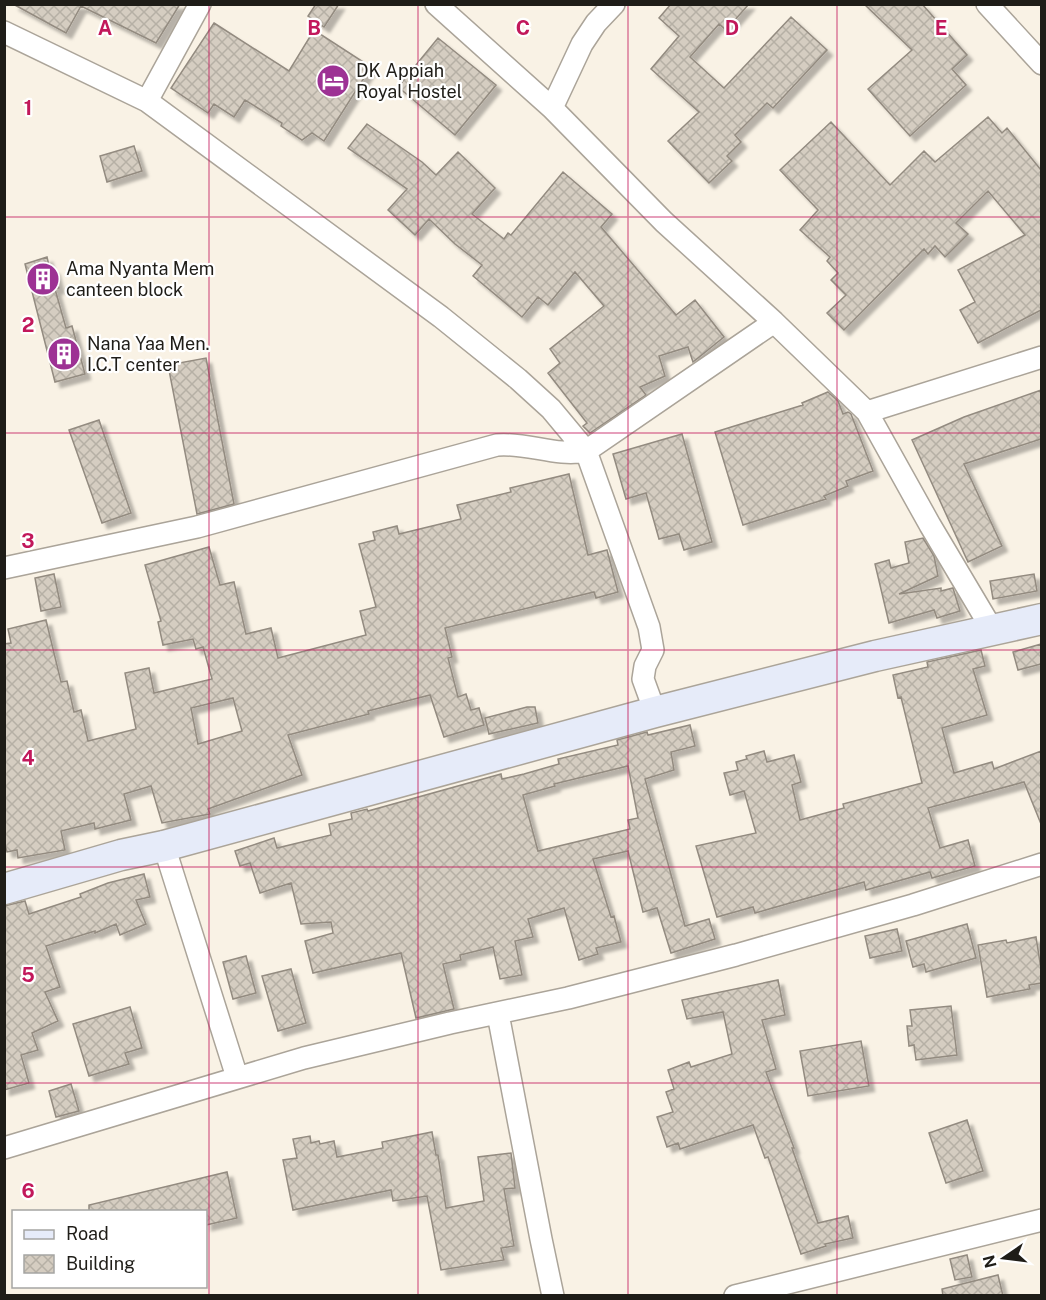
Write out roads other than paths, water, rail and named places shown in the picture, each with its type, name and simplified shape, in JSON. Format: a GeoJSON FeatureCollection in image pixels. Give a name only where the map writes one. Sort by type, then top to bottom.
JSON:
{"type":"FeatureCollection","features":[{"type":"Feature","properties":{"kind":"street"},"geometry":{"type":"LineString","coordinates":[[147,101],[200,4]]}},
{"type":"Feature","properties":{"kind":"street"},"geometry":{"type":"LineString","coordinates":[[436,4],[552,108],[664,222],[774,322],[867,412],[993,631]]}},
{"type":"Feature","properties":{"kind":"street"},"geometry":{"type":"LineString","coordinates":[[552,108],[582,44],[614,4]]}},
{"type":"Feature","properties":{"kind":"street"},"geometry":{"type":"LineString","coordinates":[[987,4],[1041,64]]}},
{"type":"Feature","properties":{"kind":"street"},"geometry":{"type":"LineString","coordinates":[[4,32],[147,101],[432,310],[551,409],[586,451],[649,627],[653,650],[645,666],[643,679],[655,712]]}},
{"type":"Feature","properties":{"kind":"street"},"geometry":{"type":"LineString","coordinates":[[4,567],[197,527],[497,446],[523,445],[566,453],[586,451],[774,322]]}},
{"type":"Feature","properties":{"kind":"street"},"geometry":{"type":"LineString","coordinates":[[867,412],[1041,357]]}},
{"type":"Feature","properties":{"kind":"street"},"geometry":{"type":"LineString","coordinates":[[4,889],[121,855],[164,846],[655,712],[875,656],[1041,619]]}},
{"type":"Feature","properties":{"kind":"street"},"geometry":{"type":"LineString","coordinates":[[164,846],[237,1077]]}},
{"type":"Feature","properties":{"kind":"street"},"geometry":{"type":"LineString","coordinates":[[4,1148],[304,1058],[450,1023],[498,1014],[759,949],[1041,864]]}},
{"type":"Feature","properties":{"kind":"street"},"geometry":{"type":"LineString","coordinates":[[498,1014],[553,1296]]}},
{"type":"Feature","properties":{"kind":"street"},"geometry":{"type":"LineString","coordinates":[[735,1296],[1041,1220]]}},
{"type":"Feature","properties":{"kind":"place","name":"DK Appiah Royal Hostel"},"geometry":{"type":"Point","coordinates":[333,81]}},
{"type":"Feature","properties":{"kind":"place","name":"Ama Nyanta Mem canteen block"},"geometry":{"type":"Point","coordinates":[43,279]}},
{"type":"Feature","properties":{"kind":"place","name":"Nana Yaa Men. I.C.T center"},"geometry":{"type":"Point","coordinates":[64,354]}}]}
